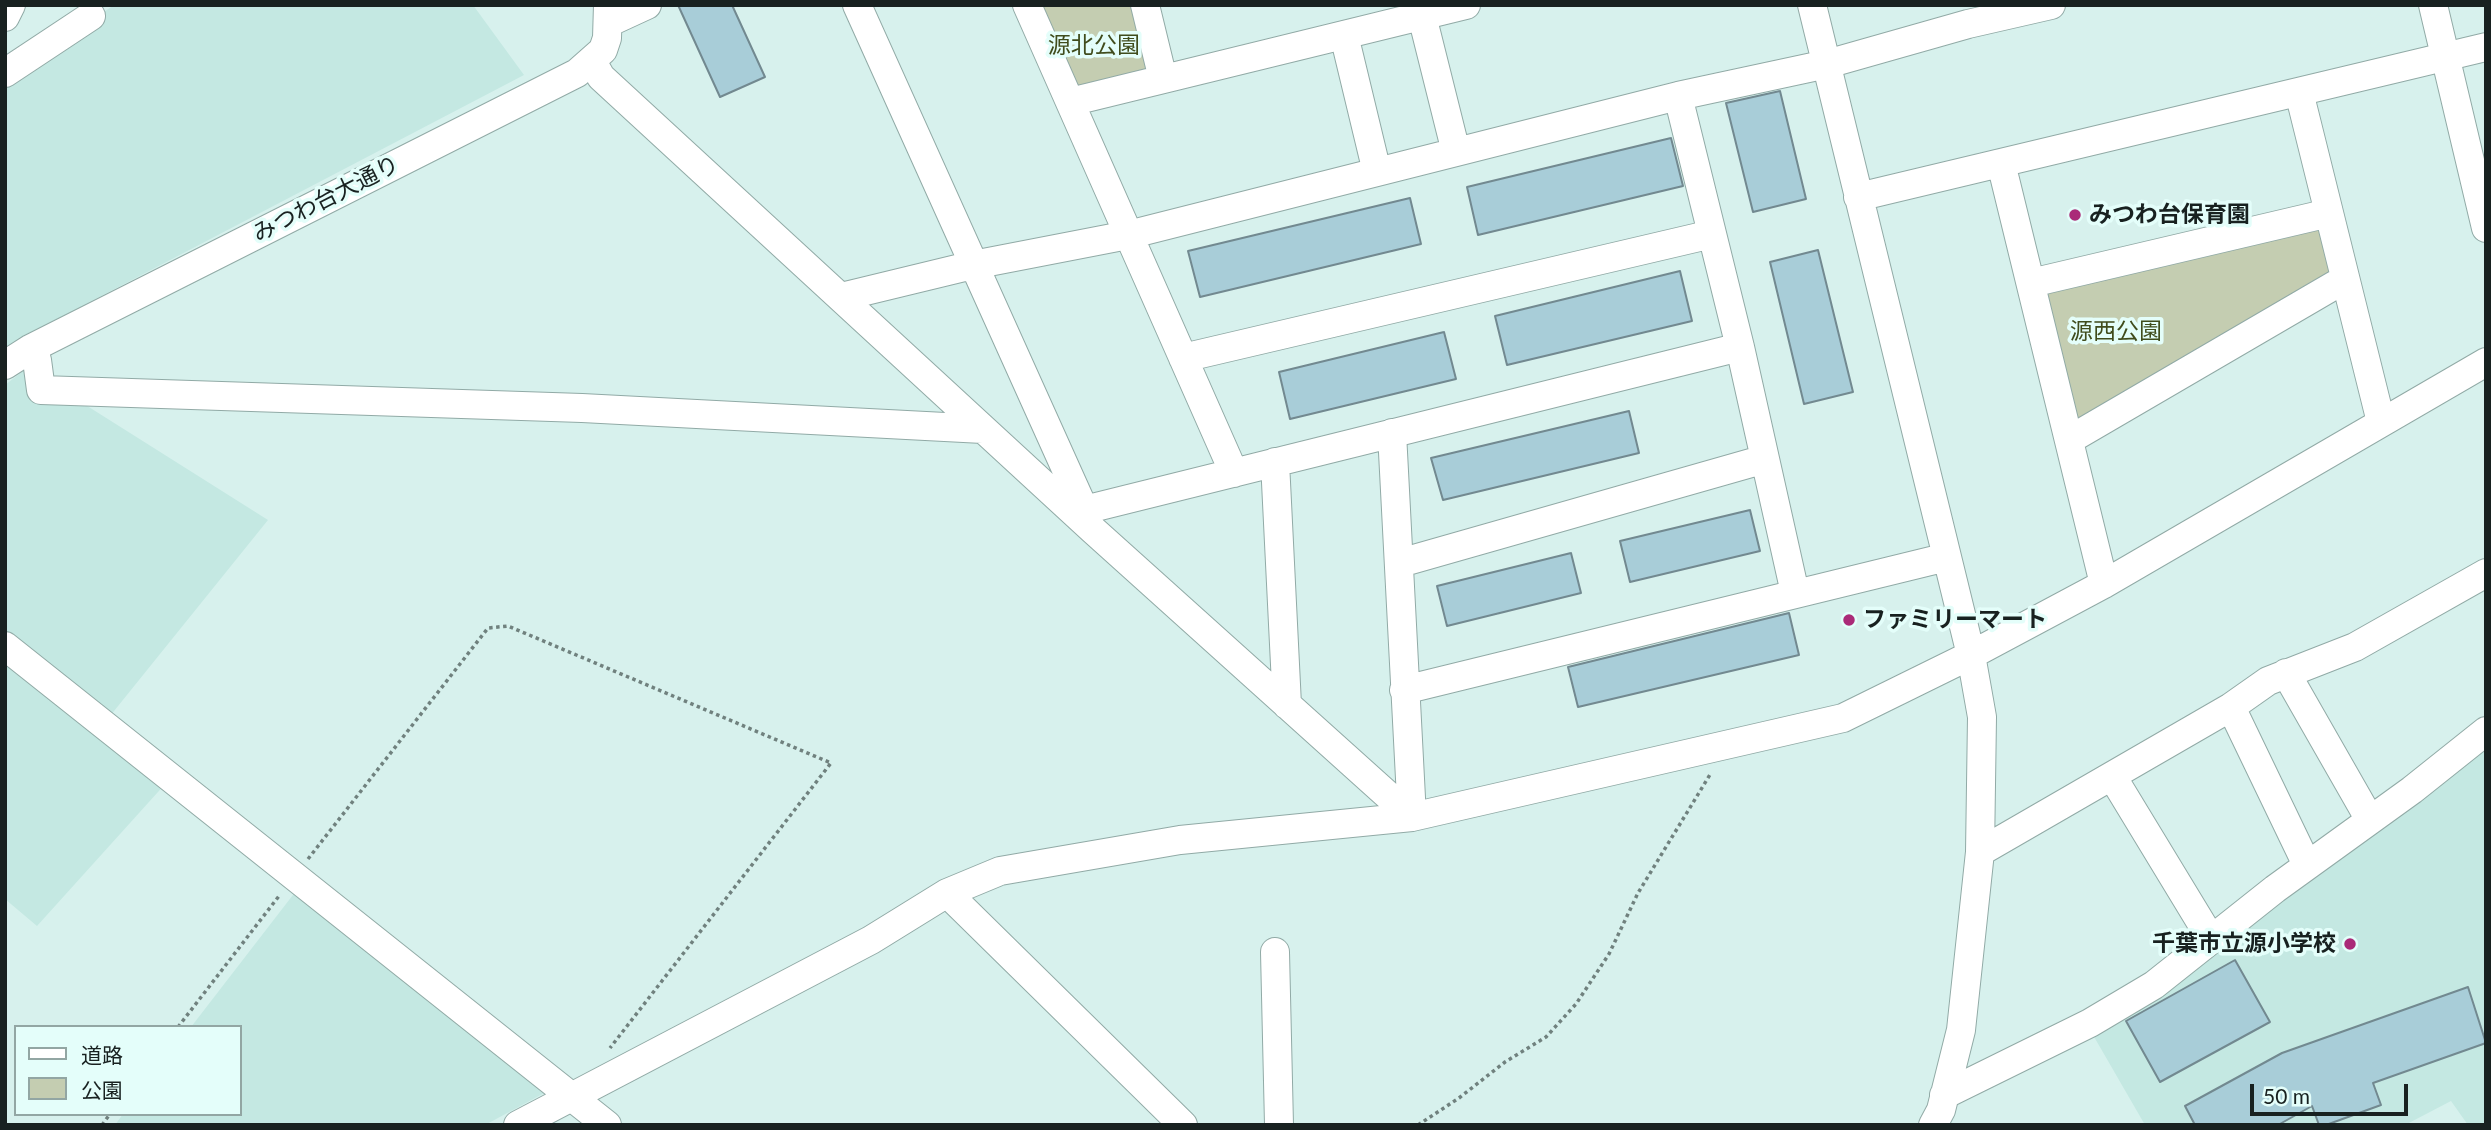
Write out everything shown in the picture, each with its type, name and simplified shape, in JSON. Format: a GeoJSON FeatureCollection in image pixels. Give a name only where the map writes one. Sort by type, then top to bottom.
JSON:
{"type":"FeatureCollection","features":[{"type":"Feature","properties":{"kind":"street"},"geometry":{"type":"LineString","coordinates":[[5,17],[11,5]]}},
{"type":"Feature","properties":{"kind":"street"},"geometry":{"type":"LineString","coordinates":[[608,14],[647,5]]}},
{"type":"Feature","properties":{"kind":"street"},"geometry":{"type":"LineString","coordinates":[[857,5],[1089,520]]}},
{"type":"Feature","properties":{"kind":"street"},"geometry":{"type":"LineString","coordinates":[[1027,5],[1234,472]]}},
{"type":"Feature","properties":{"kind":"street"},"geometry":{"type":"LineString","coordinates":[[1145,5],[1163,79]]}},
{"type":"Feature","properties":{"kind":"street"},"geometry":{"type":"LineString","coordinates":[[1070,102],[1466,5]]}},
{"type":"Feature","properties":{"kind":"street"},"geometry":{"type":"LineString","coordinates":[[1812,5],[1971,654],[1982,717],[1980,852],[1961,1030],[1941,1110],[1933,1125]]}},
{"type":"Feature","properties":{"kind":"street"},"geometry":{"type":"LineString","coordinates":[[841,297],[973,265],[1128,235],[1678,96],[1827,64],[1966,15],[2052,5]]}},
{"type":"Feature","properties":{"kind":"street"},"geometry":{"type":"LineString","coordinates":[[2433,5],[2445,57],[2480,176],[2486,228]]}},
{"type":"Feature","properties":{"kind":"street","name":"みつわ台大通り"},"geometry":{"type":"LineString","coordinates":[[5,365],[30,349],[577,73],[603,50],[607,38],[608,14]]}},
{"type":"Feature","properties":{"kind":"street"},"geometry":{"type":"LineString","coordinates":[[5,73],[91,16]]}},
{"type":"Feature","properties":{"kind":"street"},"geometry":{"type":"LineString","coordinates":[[1422,16],[1456,152]]}},
{"type":"Feature","properties":{"kind":"street"},"geometry":{"type":"LineString","coordinates":[[1344,35],[1377,172]]}},
{"type":"Feature","properties":{"kind":"street"},"geometry":{"type":"LineString","coordinates":[[1858,197],[2486,47]]}},
{"type":"Feature","properties":{"kind":"street"},"geometry":{"type":"LineString","coordinates":[[592,61],[601,77],[983,429],[1089,520],[1287,705],[1412,817]]}},
{"type":"Feature","properties":{"kind":"street"},"geometry":{"type":"LineString","coordinates":[[2299,92],[2381,422]]}},
{"type":"Feature","properties":{"kind":"street"},"geometry":{"type":"LineString","coordinates":[[1678,96],[1740,348],[1795,593]]}},
{"type":"Feature","properties":{"kind":"street"},"geometry":{"type":"LineString","coordinates":[[2001,163],[2104,584]]}},
{"type":"Feature","properties":{"kind":"street"},"geometry":{"type":"LineString","coordinates":[[2031,283],[2329,213]]}},
{"type":"Feature","properties":{"kind":"street"},"geometry":{"type":"LineString","coordinates":[[1183,358],[1712,234]]}},
{"type":"Feature","properties":{"kind":"street"},"geometry":{"type":"LineString","coordinates":[[2069,440],[2346,279]]}},
{"type":"Feature","properties":{"kind":"street"},"geometry":{"type":"LineString","coordinates":[[1089,520],[1234,472],[1740,348]]}},
{"type":"Feature","properties":{"kind":"street"},"geometry":{"type":"LineString","coordinates":[[30,349],[37,360],[41,390],[582,408],[983,429]]}},
{"type":"Feature","properties":{"kind":"street"},"geometry":{"type":"LineString","coordinates":[[518,1125],[871,940],[947,893],[1000,871],[1180,840],[1412,817],[1843,718],[2104,584],[2486,362]]}},
{"type":"Feature","properties":{"kind":"street"},"geometry":{"type":"LineString","coordinates":[[1392,433],[1412,817]]}},
{"type":"Feature","properties":{"kind":"street"},"geometry":{"type":"LineString","coordinates":[[1399,564],[1765,459]]}},
{"type":"Feature","properties":{"kind":"street"},"geometry":{"type":"LineString","coordinates":[[1275,463],[1287,705]]}},
{"type":"Feature","properties":{"kind":"street"},"geometry":{"type":"LineString","coordinates":[[1405,690],[1947,557]]}},
{"type":"Feature","properties":{"kind":"street"},"geometry":{"type":"LineString","coordinates":[[1980,852],[2231,707],[2268,681],[2356,647],[2486,573]]}},
{"type":"Feature","properties":{"kind":"street"},"geometry":{"type":"LineString","coordinates":[[7,652],[295,876],[607,1125]]}},
{"type":"Feature","properties":{"kind":"street"},"geometry":{"type":"LineString","coordinates":[[2286,673],[2370,820]]}},
{"type":"Feature","properties":{"kind":"street"},"geometry":{"type":"LineString","coordinates":[[2231,707],[2316,858]]}},
{"type":"Feature","properties":{"kind":"street"},"geometry":{"type":"LineString","coordinates":[[1944,1095],[2090,1023],[2154,985],[2275,889],[2413,790],[2486,731]]}},
{"type":"Feature","properties":{"kind":"street"},"geometry":{"type":"LineString","coordinates":[[2112,776],[2211,939]]}},
{"type":"Feature","properties":{"kind":"street"},"geometry":{"type":"LineString","coordinates":[[947,893],[1183,1125]]}},
{"type":"Feature","properties":{"kind":"street"},"geometry":{"type":"LineString","coordinates":[[1275,953],[1279,1125]]}},
{"type":"Feature","properties":{"kind":"path"},"geometry":{"type":"LineString","coordinates":[[180,1025],[488,628],[508,626],[831,763],[605,1054]]}},
{"type":"Feature","properties":{"kind":"path"},"geometry":{"type":"LineString","coordinates":[[1418,1125],[1459,1098],[1505,1062],[1546,1037],[1576,1003],[1609,954],[1638,892],[1728,744]]}},
{"type":"Feature","properties":{"kind":"shaded area"},"geometry":{"type":"Polygon","coordinates":[[[114,5],[473,5],[524,75],[19,339],[5,350],[5,80],[114,5]]]}},
{"type":"Feature","properties":{"kind":"shaded area"},"geometry":{"type":"Polygon","coordinates":[[[27,368],[268,520],[110,716],[5,632],[5,385],[27,368]]]}},
{"type":"Feature","properties":{"kind":"shaded area"},"geometry":{"type":"Polygon","coordinates":[[[12,659],[167,782],[37,926],[5,899],[5,666],[12,659]]]}},
{"type":"Feature","properties":{"kind":"shaded area","name":"千葉市立源小学校"},"geometry":{"type":"Polygon","coordinates":[[[2486,745],[2486,1125],[2468,1125],[2451,1101],[2405,1125],[2145,1125],[2093,1035],[2486,745]]]}},
{"type":"Feature","properties":{"kind":"shaded area"},"geometry":{"type":"Polygon","coordinates":[[[296,891],[548,1091],[485,1125],[115,1125],[122,1116],[242,1116],[242,1025],[193,1025],[296,891]]]}},
{"type":"Feature","properties":{"kind":"green space","name":"源北公園"},"geometry":{"type":"Polygon","coordinates":[[[1032,5],[1136,5],[1154,74],[1075,92],[1032,5]]]}},
{"type":"Feature","properties":{"kind":"green space","name":"源西公園"},"geometry":{"type":"Polygon","coordinates":[[[2314,222],[2328,229],[2334,273],[2074,425],[2041,290],[2314,222]]]}},
{"type":"Feature","properties":{"kind":"building"},"geometry":{"type":"Polygon","coordinates":[[[678,5],[732,5],[765,77],[720,97],[678,5]]]}},
{"type":"Feature","properties":{"kind":"building"},"geometry":{"type":"Polygon","coordinates":[[[1780,91],[1806,199],[1753,212],[1726,103],[1780,91]]]}},
{"type":"Feature","properties":{"kind":"building"},"geometry":{"type":"Polygon","coordinates":[[[1671,138],[1683,186],[1478,235],[1467,187],[1671,138]]]}},
{"type":"Feature","properties":{"kind":"building"},"geometry":{"type":"Polygon","coordinates":[[[1410,198],[1421,244],[1200,297],[1188,251],[1410,198]]]}},
{"type":"Feature","properties":{"kind":"building"},"geometry":{"type":"Polygon","coordinates":[[[1818,250],[1853,392],[1804,404],[1770,262],[1818,250]]]}},
{"type":"Feature","properties":{"kind":"building"},"geometry":{"type":"Polygon","coordinates":[[[1680,271],[1692,321],[1507,365],[1495,316],[1680,271]]]}},
{"type":"Feature","properties":{"kind":"building"},"geometry":{"type":"Polygon","coordinates":[[[1444,332],[1456,379],[1290,419],[1279,372],[1444,332]]]}},
{"type":"Feature","properties":{"kind":"building"},"geometry":{"type":"Polygon","coordinates":[[[1629,411],[1639,453],[1443,500],[1431,458],[1629,411]]]}},
{"type":"Feature","properties":{"kind":"building"},"geometry":{"type":"Polygon","coordinates":[[[1750,510],[1760,551],[1630,582],[1620,541],[1750,510]]]}},
{"type":"Feature","properties":{"kind":"building"},"geometry":{"type":"Polygon","coordinates":[[[1571,553],[1581,593],[1447,626],[1437,586],[1571,553]]]}},
{"type":"Feature","properties":{"kind":"building"},"geometry":{"type":"Polygon","coordinates":[[[1789,613],[1799,655],[1578,707],[1568,667],[1789,613]]]}},
{"type":"Feature","properties":{"kind":"building"},"geometry":{"type":"Polygon","coordinates":[[[2235,960],[2270,1022],[2160,1082],[2126,1021],[2235,960]]]}},
{"type":"Feature","properties":{"kind":"building"},"geometry":{"type":"Polygon","coordinates":[[[2468,987],[2486,1043],[2373,1083],[2381,1105],[2326,1125],[2319,1125],[2312,1106],[2278,1125],[2195,1125],[2185,1106],[2282,1053],[2468,987]]]}},
{"type":"Feature","properties":{"kind":"place","name":"みつわ台保育園"},"geometry":{"type":"Point","coordinates":[2075,215]}},
{"type":"Feature","properties":{"kind":"place","name":"ファミリーマート"},"geometry":{"type":"Point","coordinates":[1849,620]}},
{"type":"Feature","properties":{"kind":"place","name":"千葉市立源小学校"},"geometry":{"type":"Point","coordinates":[2350,944]}}]}
